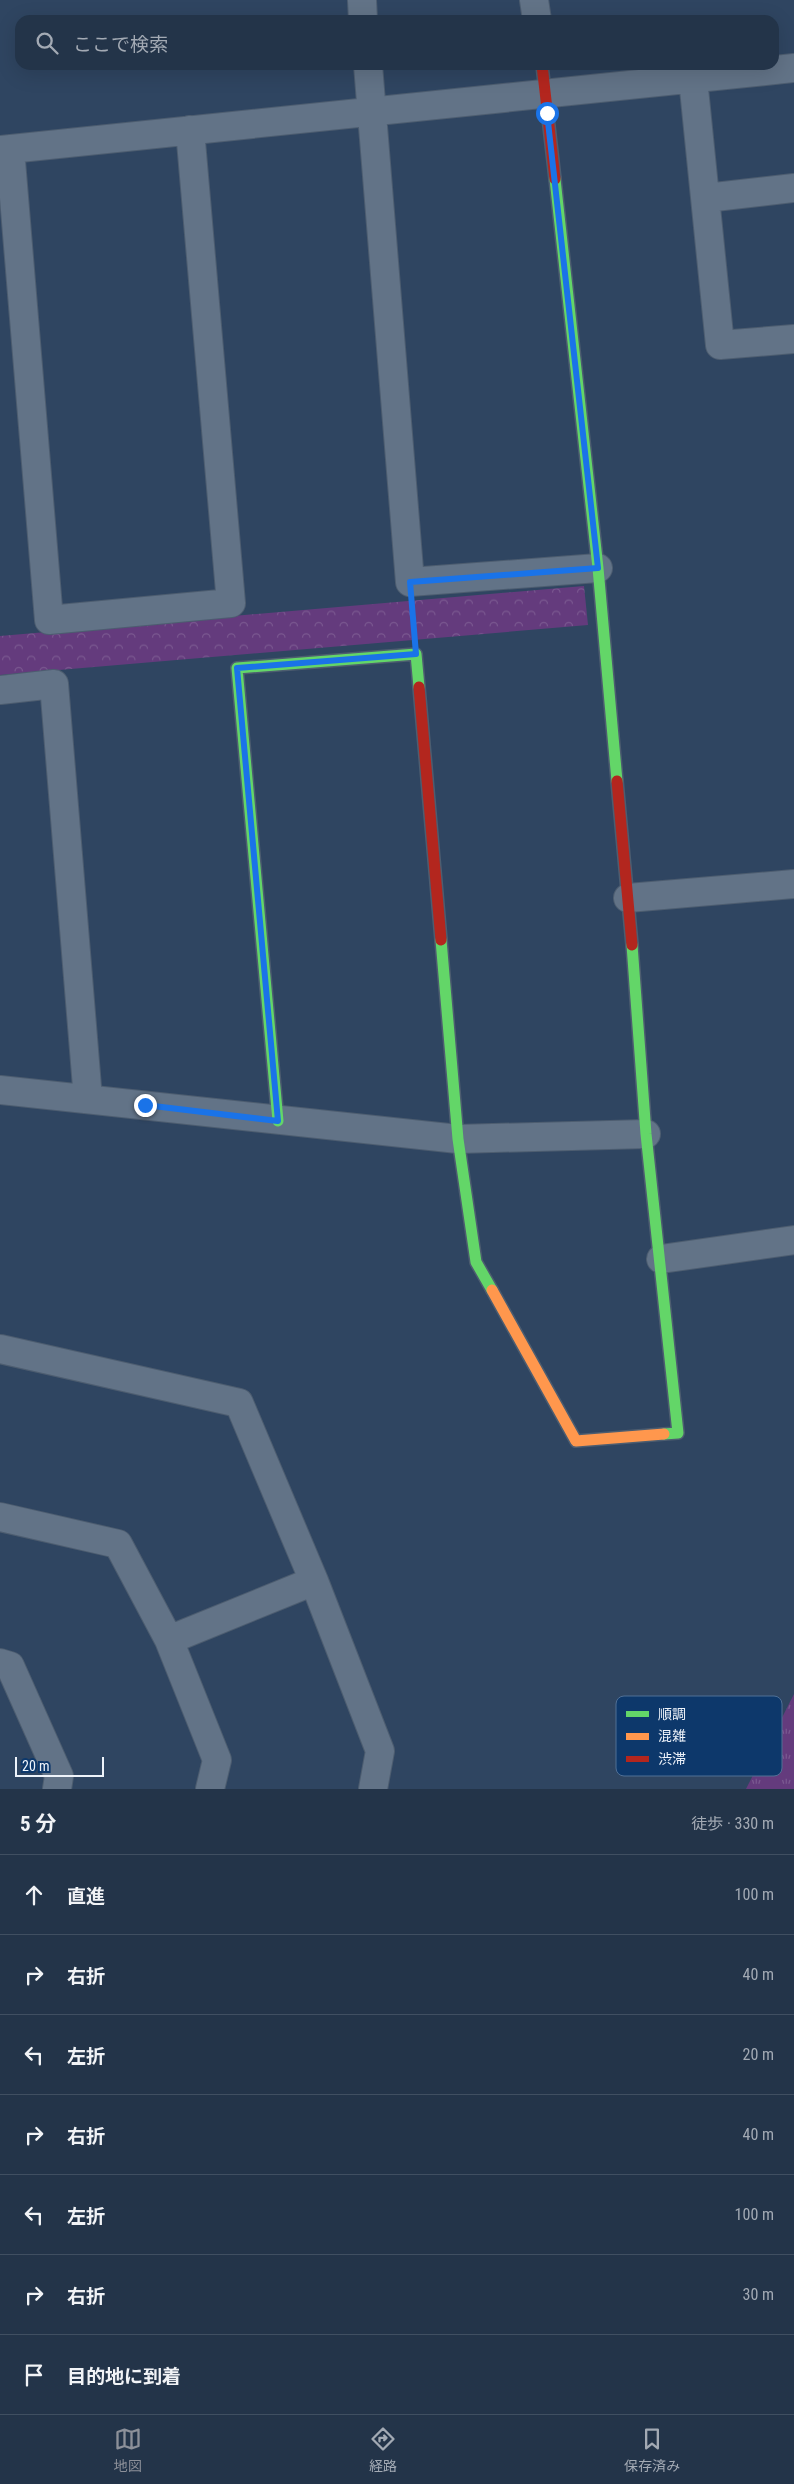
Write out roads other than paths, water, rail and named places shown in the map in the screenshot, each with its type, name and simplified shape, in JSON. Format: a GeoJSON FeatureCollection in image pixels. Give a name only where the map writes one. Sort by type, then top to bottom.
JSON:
{"type":"FeatureCollection","features":[{"type":"Feature","properties":{"kind":"street"},"geometry":{"type":"LineString","coordinates":[[362,0],[364,15]]}},
{"type":"Feature","properties":{"kind":"street"},"geometry":{"type":"LineString","coordinates":[[534,0],[536,15]]}},
{"type":"Feature","properties":{"kind":"street"},"geometry":{"type":"LineString","coordinates":[[779,70],[794,68]]}},
{"type":"Feature","properties":{"kind":"street"},"geometry":{"type":"LineString","coordinates":[[368,70],[410,582],[598,568]]}},
{"type":"Feature","properties":{"kind":"street"},"geometry":{"type":"LineString","coordinates":[[278,1121],[237,668],[416,654],[458,1139],[476,1262],[576,1441],[678,1432],[661,1259],[646,1134],[628,898],[598,568],[543,70]]}},
{"type":"Feature","properties":{"kind":"street"},"geometry":{"type":"LineString","coordinates":[[190,130],[232,602],[49,620],[5,149],[190,130],[372,112],[776,70]]}},
{"type":"Feature","properties":{"kind":"street"},"geometry":{"type":"LineString","coordinates":[[693,79],[720,345],[794,339]]}},
{"type":"Feature","properties":{"kind":"street"},"geometry":{"type":"LineString","coordinates":[[706,198],[794,188]]}},
{"type":"Feature","properties":{"kind":"street"},"geometry":{"type":"LineString","coordinates":[[0,690],[54,684],[88,1098]]}},
{"type":"Feature","properties":{"kind":"street"},"geometry":{"type":"LineString","coordinates":[[628,898],[794,884]]}},
{"type":"Feature","properties":{"kind":"street"},"geometry":{"type":"LineString","coordinates":[[0,1090],[458,1139],[646,1134]]}},
{"type":"Feature","properties":{"kind":"street"},"geometry":{"type":"LineString","coordinates":[[661,1259],[794,1240]]}},
{"type":"Feature","properties":{"kind":"street"},"geometry":{"type":"LineString","coordinates":[[0,1349],[239,1403],[314,1581],[380,1752],[373,1789]]}},
{"type":"Feature","properties":{"kind":"street"},"geometry":{"type":"LineString","coordinates":[[0,1517],[118,1544],[169,1640],[217,1760],[210,1789]]}},
{"type":"Feature","properties":{"kind":"street"},"geometry":{"type":"LineString","coordinates":[[169,1640],[314,1581]]}},
{"type":"Feature","properties":{"kind":"street"},"geometry":{"type":"LineString","coordinates":[[0,1664],[10,1666],[59,1776],[57,1789]]}}]}
